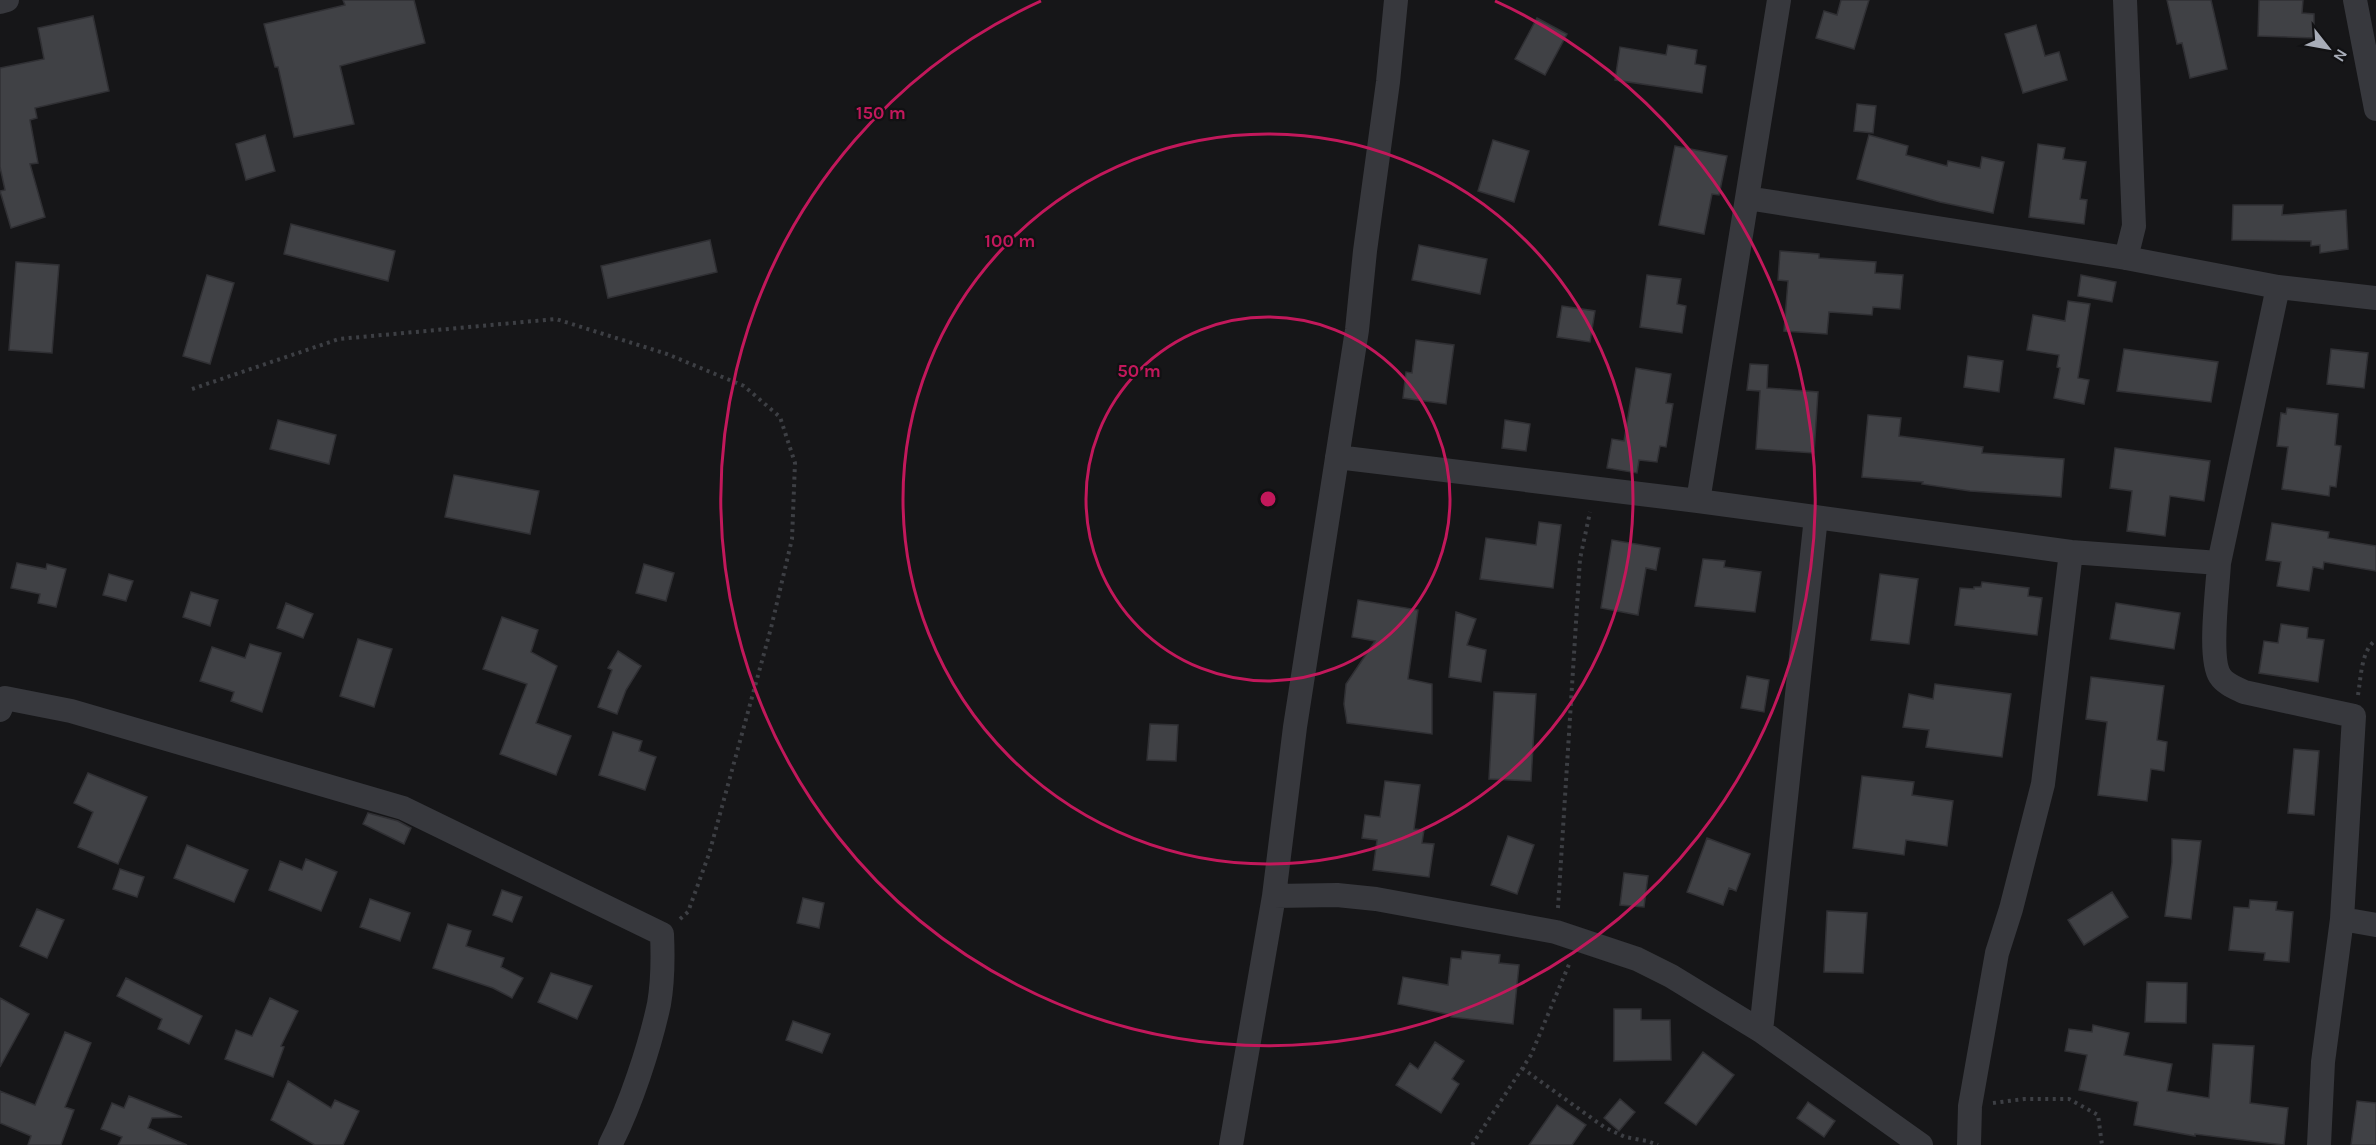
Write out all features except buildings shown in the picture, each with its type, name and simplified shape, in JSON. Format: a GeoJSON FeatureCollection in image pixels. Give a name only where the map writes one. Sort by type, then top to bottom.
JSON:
{"type":"FeatureCollection","features":[{"type":"Feature","properties":{"kind":"street"},"geometry":{"type":"LineString","coordinates":[[0,2],[7,0]]}},
{"type":"Feature","properties":{"kind":"street"},"geometry":{"type":"LineString","coordinates":[[1231,1145],[1274,896],[1295,728],[1358,330],[1365,251],[1388,82],[1396,0]]}},
{"type":"Feature","properties":{"kind":"street"},"geometry":{"type":"LineString","coordinates":[[1698,501],[1779,0]]}},
{"type":"Feature","properties":{"kind":"street"},"geometry":{"type":"LineString","coordinates":[[2125,0],[2134,226],[2126,258]]}},
{"type":"Feature","properties":{"kind":"street"},"geometry":{"type":"LineString","coordinates":[[2355,0],[2376,109]]}},
{"type":"Feature","properties":{"kind":"street"},"geometry":{"type":"LineString","coordinates":[[1747,198],[2126,258],[2278,287],[2376,298]]}},
{"type":"Feature","properties":{"kind":"street"},"geometry":{"type":"LineString","coordinates":[[2278,287],[2219,563],[2214,657],[2220,676],[2231,686],[2244,692],[2354,716],[2342,919],[2324,1062],[2319,1145]]}},
{"type":"Feature","properties":{"kind":"street"},"geometry":{"type":"LineString","coordinates":[[1337,457],[1698,501],[2071,552],[2219,563]]}},
{"type":"Feature","properties":{"kind":"street"},"geometry":{"type":"LineString","coordinates":[[1761,1031],[1816,517]]}},
{"type":"Feature","properties":{"kind":"street"},"geometry":{"type":"LineString","coordinates":[[1969,1145],[1970,1106],[1997,953],[2011,909],[2043,784],[2071,552]]}},
{"type":"Feature","properties":{"kind":"street"},"geometry":{"type":"LineString","coordinates":[[2,703],[71,711],[403,808],[662,934],[663,957],[659,1003],[640,1068],[619,1127],[610,1145]]}},
{"type":"Feature","properties":{"kind":"street"},"geometry":{"type":"LineString","coordinates":[[1274,896],[1337,895],[1376,899],[1556,932],[1637,959],[1671,976],[1761,1031],[1922,1145]]}},
{"type":"Feature","properties":{"kind":"street"},"geometry":{"type":"LineString","coordinates":[[2342,919],[2376,925]]}},
{"type":"Feature","properties":{"kind":"path"},"geometry":{"type":"LineString","coordinates":[[192,389],[339,339],[556,319],[667,354],[744,386],[780,417],[795,463],[792,539],[771,628],[709,854],[687,912],[662,934]]}},
{"type":"Feature","properties":{"kind":"path"},"geometry":{"type":"LineString","coordinates":[[1556,932],[1580,560],[1595,488]]}},
{"type":"Feature","properties":{"kind":"path"},"geometry":{"type":"LineString","coordinates":[[2354,716],[2366,653],[2369,644],[2376,640]]}},
{"type":"Feature","properties":{"kind":"path"},"geometry":{"type":"LineString","coordinates":[[1472,1145],[1531,1054],[1580,939]]}},
{"type":"Feature","properties":{"kind":"path"},"geometry":{"type":"LineString","coordinates":[[1522,1068],[1604,1127],[1625,1137],[1658,1145]]}},
{"type":"Feature","properties":{"kind":"path"},"geometry":{"type":"LineString","coordinates":[[1970,1106],[2024,1099],[2069,1099],[2098,1115],[2102,1145]]}}]}
